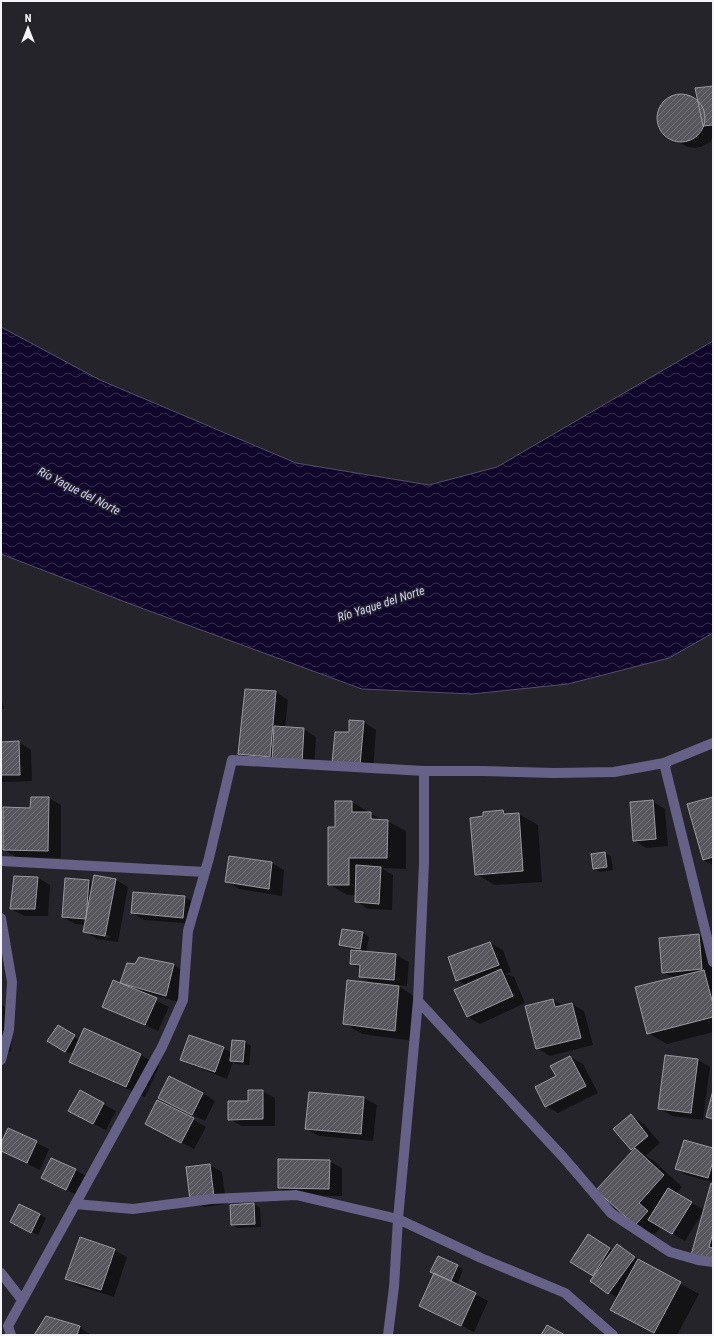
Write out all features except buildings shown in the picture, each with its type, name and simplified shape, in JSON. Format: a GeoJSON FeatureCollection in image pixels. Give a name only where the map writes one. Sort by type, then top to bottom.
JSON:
{"type":"FeatureCollection","features":[{"type":"Feature","properties":{"kind":"street"},"geometry":{"type":"LineString","coordinates":[[20,1335],[6,1329],[162,1047],[183,1000],[188,931],[205,872],[232,760],[424,771],[483,770],[554,773],[614,772],[664,763],[713,743]]}},
{"type":"Feature","properties":{"kind":"street"},"geometry":{"type":"LineString","coordinates":[[664,763],[713,962]]}},
{"type":"Feature","properties":{"kind":"street"},"geometry":{"type":"LineString","coordinates":[[388,1335],[394,1286],[398,1219],[418,1001],[424,863],[424,771]]}},
{"type":"Feature","properties":{"kind":"street"},"geometry":{"type":"LineString","coordinates":[[1,861],[205,872]]}},
{"type":"Feature","properties":{"kind":"street"},"geometry":{"type":"LineString","coordinates":[[1,918],[12,982],[9,1030],[1,1060]]}},
{"type":"Feature","properties":{"kind":"street"},"geometry":{"type":"LineString","coordinates":[[418,1001],[563,1157],[611,1213],[670,1252],[698,1260],[713,1262]]}},
{"type":"Feature","properties":{"kind":"street"},"geometry":{"type":"LineString","coordinates":[[75,1204],[133,1209],[211,1199],[296,1195],[398,1219],[481,1258],[565,1293],[613,1335]]}},
{"type":"Feature","properties":{"kind":"street"},"geometry":{"type":"LineString","coordinates":[[1,1273],[22,1300]]}},
{"type":"Feature","properties":{"kind":"water","name":"Río Yaque del Norte"},"geometry":{"type":"Polygon","coordinates":[[[1,327],[100,380],[296,463],[429,485],[497,467],[713,341],[713,633],[669,658],[568,684],[472,694],[362,689],[133,605],[1,554],[1,327]]]}}]}
